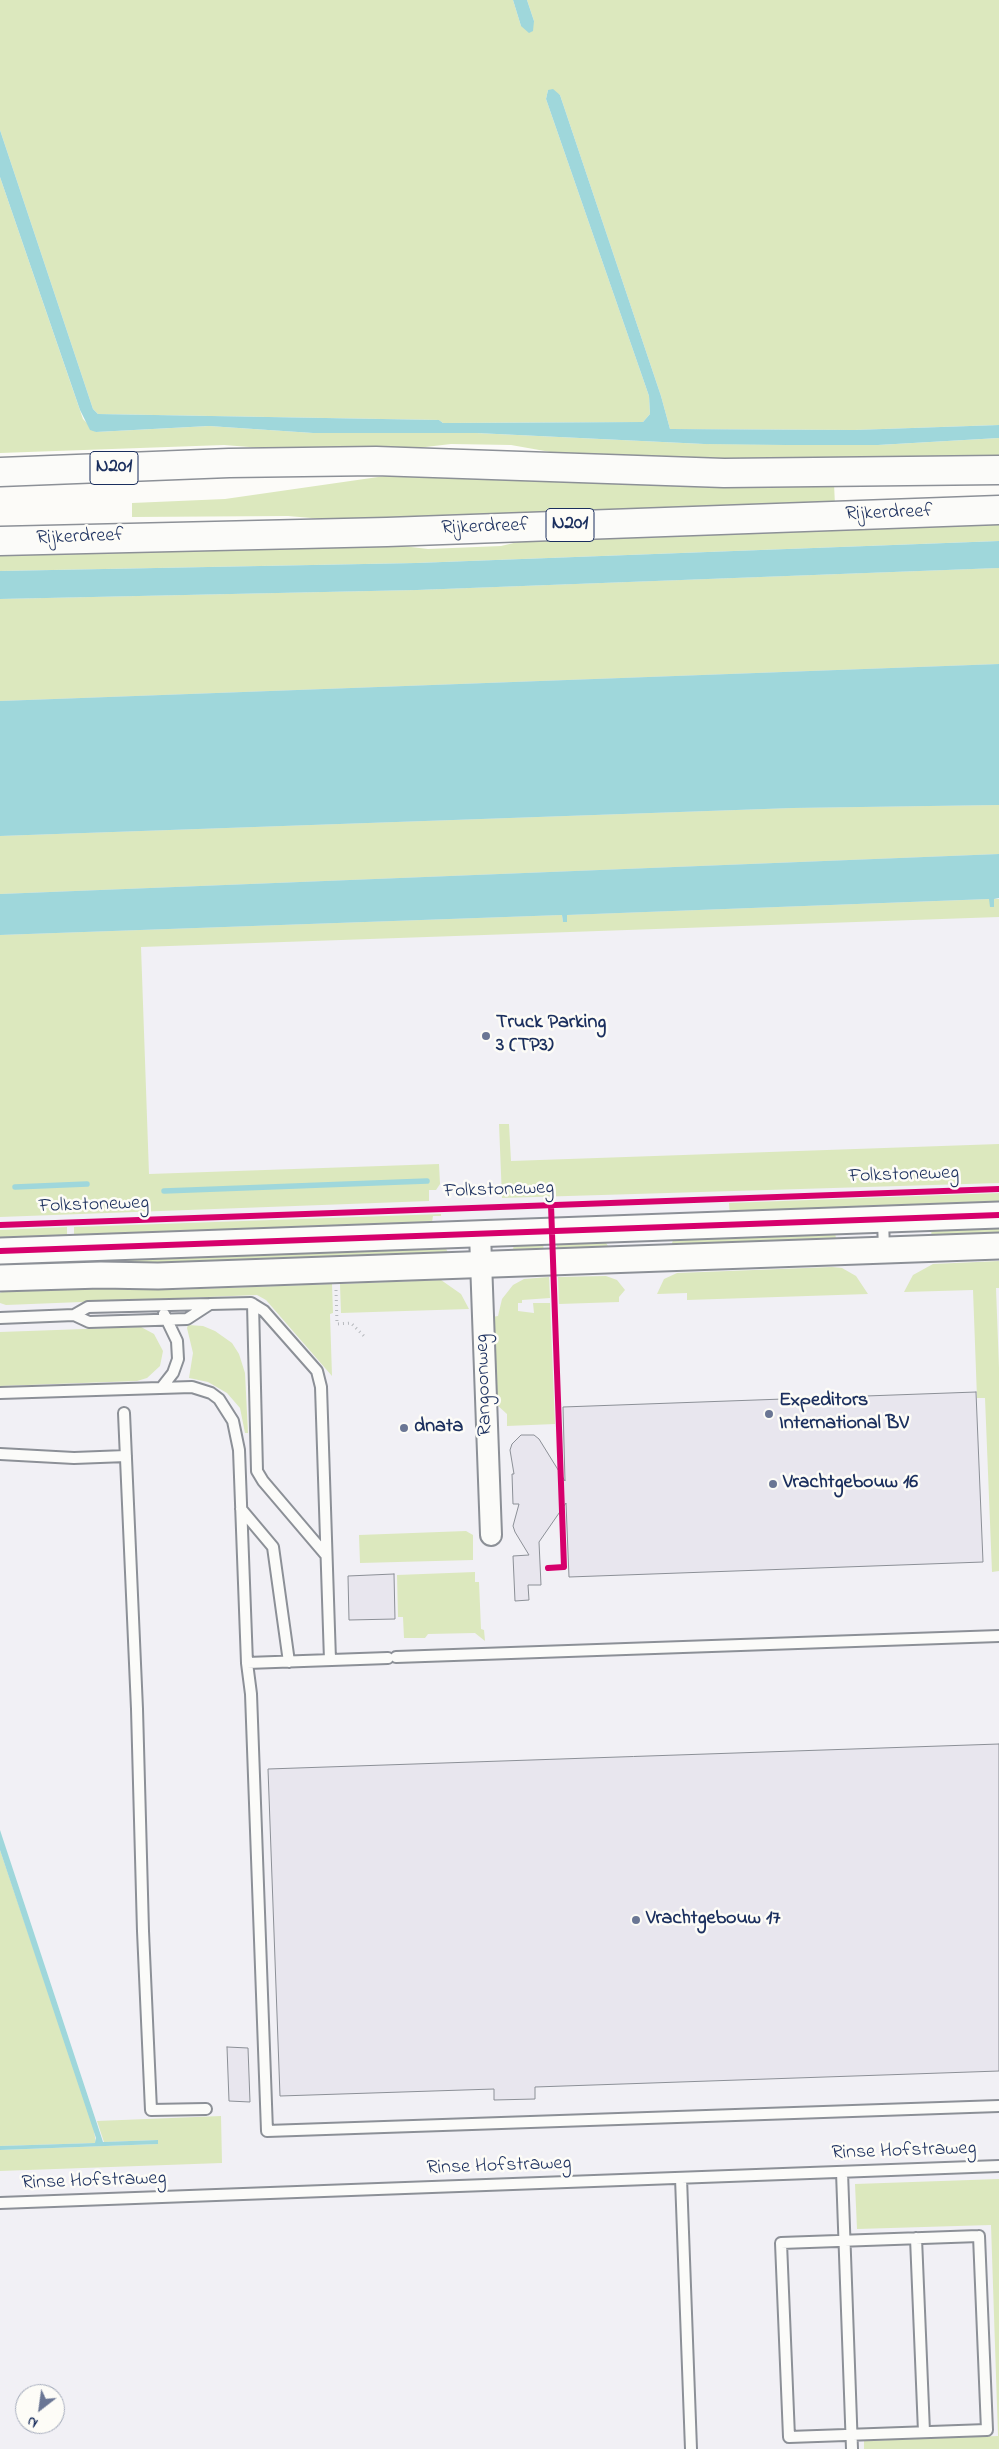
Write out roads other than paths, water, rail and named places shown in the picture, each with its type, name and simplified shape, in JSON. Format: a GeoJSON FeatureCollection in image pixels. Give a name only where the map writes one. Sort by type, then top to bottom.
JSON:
{"type":"FeatureCollection","features":[{"type":"Feature","properties":{"kind":"highway","name":"Rijkerdreef"},"geometry":{"type":"LineString","coordinates":[[0,472],[367,461],[478,463],[724,473],[999,470]]}},
{"type":"Feature","properties":{"kind":"highway","name":"Rijkerdreef"},"geometry":{"type":"LineString","coordinates":[[0,541],[386,532],[999,510]]}},
{"type":"Feature","properties":{"kind":"street","name":"Folkstoneweg"},"geometry":{"type":"LineString","coordinates":[[0,1278],[101,1275],[158,1276],[481,1265],[640,1244],[883,1220],[999,1216]]}},
{"type":"Feature","properties":{"kind":"street","name":"Folkstoneweg"},"geometry":{"type":"LineString","coordinates":[[0,1251],[480,1234],[640,1244],[884,1250],[999,1246]]}},
{"type":"Feature","properties":{"kind":"street","name":"Rangoonweg"},"geometry":{"type":"LineString","coordinates":[[480,1234],[491,1535]]}},
{"type":"Feature","properties":{"kind":"lane"},"geometry":{"type":"LineString","coordinates":[[883,1220],[884,1250]]}},
{"type":"Feature","properties":{"kind":"lane"},"geometry":{"type":"LineString","coordinates":[[74,1315],[88,1307],[243,1302],[253,1304],[268,1316],[312,1365],[320,1378],[330,1660]]}},
{"type":"Feature","properties":{"kind":"lane"},"geometry":{"type":"LineString","coordinates":[[0,1318],[74,1315],[89,1322],[187,1319],[211,1303]]}},
{"type":"Feature","properties":{"kind":"lane"},"geometry":{"type":"LineString","coordinates":[[253,1304],[257,1471],[264,1484],[326,1555]]}},
{"type":"Feature","properties":{"kind":"lane"},"geometry":{"type":"LineString","coordinates":[[159,1305],[176,1342],[178,1359],[173,1373],[162,1387]]}},
{"type":"Feature","properties":{"kind":"lane"},"geometry":{"type":"LineString","coordinates":[[0,1392],[162,1387],[202,1389],[211,1393],[225,1405],[234,1422],[238,1440],[247,1663],[251,1694],[267,2131],[999,2106]]}},
{"type":"Feature","properties":{"kind":"lane"},"geometry":{"type":"LineString","coordinates":[[124,1413],[137,1700],[143,1931],[151,2110],[206,2108]]}},
{"type":"Feature","properties":{"kind":"lane"},"geometry":{"type":"LineString","coordinates":[[0,1454],[74,1458],[126,1456]]}},
{"type":"Feature","properties":{"kind":"lane"},"geometry":{"type":"LineString","coordinates":[[241,1509],[273,1547],[289,1662]]}},
{"type":"Feature","properties":{"kind":"lane"},"geometry":{"type":"LineString","coordinates":[[247,1663],[999,1636]]}},
{"type":"Feature","properties":{"kind":"lane","name":"Rinse Hofstraweg"},"geometry":{"type":"LineString","coordinates":[[0,2203],[999,2166]]}},
{"type":"Feature","properties":{"kind":"lane"},"geometry":{"type":"LineString","coordinates":[[842,2172],[852,2449]]}},
{"type":"Feature","properties":{"kind":"lane"},"geometry":{"type":"LineString","coordinates":[[681,2178],[691,2449]]}},
{"type":"Feature","properties":{"kind":"lane"},"geometry":{"type":"LineString","coordinates":[[979,2236],[986,2430],[789,2437],[781,2244],[844,2241],[979,2236]]}},
{"type":"Feature","properties":{"kind":"lane"},"geometry":{"type":"LineString","coordinates":[[916,2238],[924,2432]]}},
{"type":"Feature","properties":{"kind":"water"},"geometry":{"type":"Polygon","coordinates":[[[513,0],[527,0],[534,21],[533,31],[529,33],[521,26],[513,0]]]}},
{"type":"Feature","properties":{"kind":"water"},"geometry":{"type":"Polygon","coordinates":[[[553,89],[560,95],[661,396],[670,429],[854,430],[999,425],[999,438],[878,445],[786,445],[704,444],[476,433],[313,433],[209,426],[96,432],[90,430],[80,410],[0,177],[0,130],[93,409],[98,414],[439,420],[443,423],[643,422],[650,414],[649,396],[546,99],[548,90],[553,89]]]}},
{"type":"Feature","properties":{"kind":"water"},"geometry":{"type":"Polygon","coordinates":[[[999,541],[999,568],[417,590],[0,599],[0,571],[416,563],[999,541]]]}},
{"type":"Feature","properties":{"kind":"water"},"geometry":{"type":"Polygon","coordinates":[[[999,664],[999,805],[793,808],[0,836],[0,701],[999,664]]]}},
{"type":"Feature","properties":{"kind":"water"},"geometry":{"type":"Polygon","coordinates":[[[999,854],[999,898],[994,899],[994,907],[990,907],[989,899],[567,915],[567,922],[563,922],[562,915],[0,935],[0,894],[999,854]]]}},
{"type":"Feature","properties":{"kind":"water"},"geometry":{"type":"Polygon","coordinates":[[[0,1830],[103,2142],[158,2140],[158,2144],[0,2150],[0,2146],[95,2143],[96,2138],[0,1850],[0,1830]]]}},
{"type":"Feature","properties":{"kind":"waterway"},"geometry":{"type":"LineString","coordinates":[[164,1191],[427,1181]]}},
{"type":"Feature","properties":{"kind":"waterway"},"geometry":{"type":"LineString","coordinates":[[15,1187],[87,1184]]}},
{"type":"Feature","properties":{"kind":"place","name":"Truck Parking 3 (TP3)"},"geometry":{"type":"Point","coordinates":[486,1036]}},
{"type":"Feature","properties":{"kind":"place","name":"Expeditors International BV"},"geometry":{"type":"Point","coordinates":[769,1414]}},
{"type":"Feature","properties":{"kind":"place","name":"dnata"},"geometry":{"type":"Point","coordinates":[404,1428]}},
{"type":"Feature","properties":{"kind":"place","name":"Vrachtgebouw 16"},"geometry":{"type":"Point","coordinates":[773,1484]}},
{"type":"Feature","properties":{"kind":"place","name":"Vrachtgebouw 17"},"geometry":{"type":"Point","coordinates":[636,1920]}}]}
